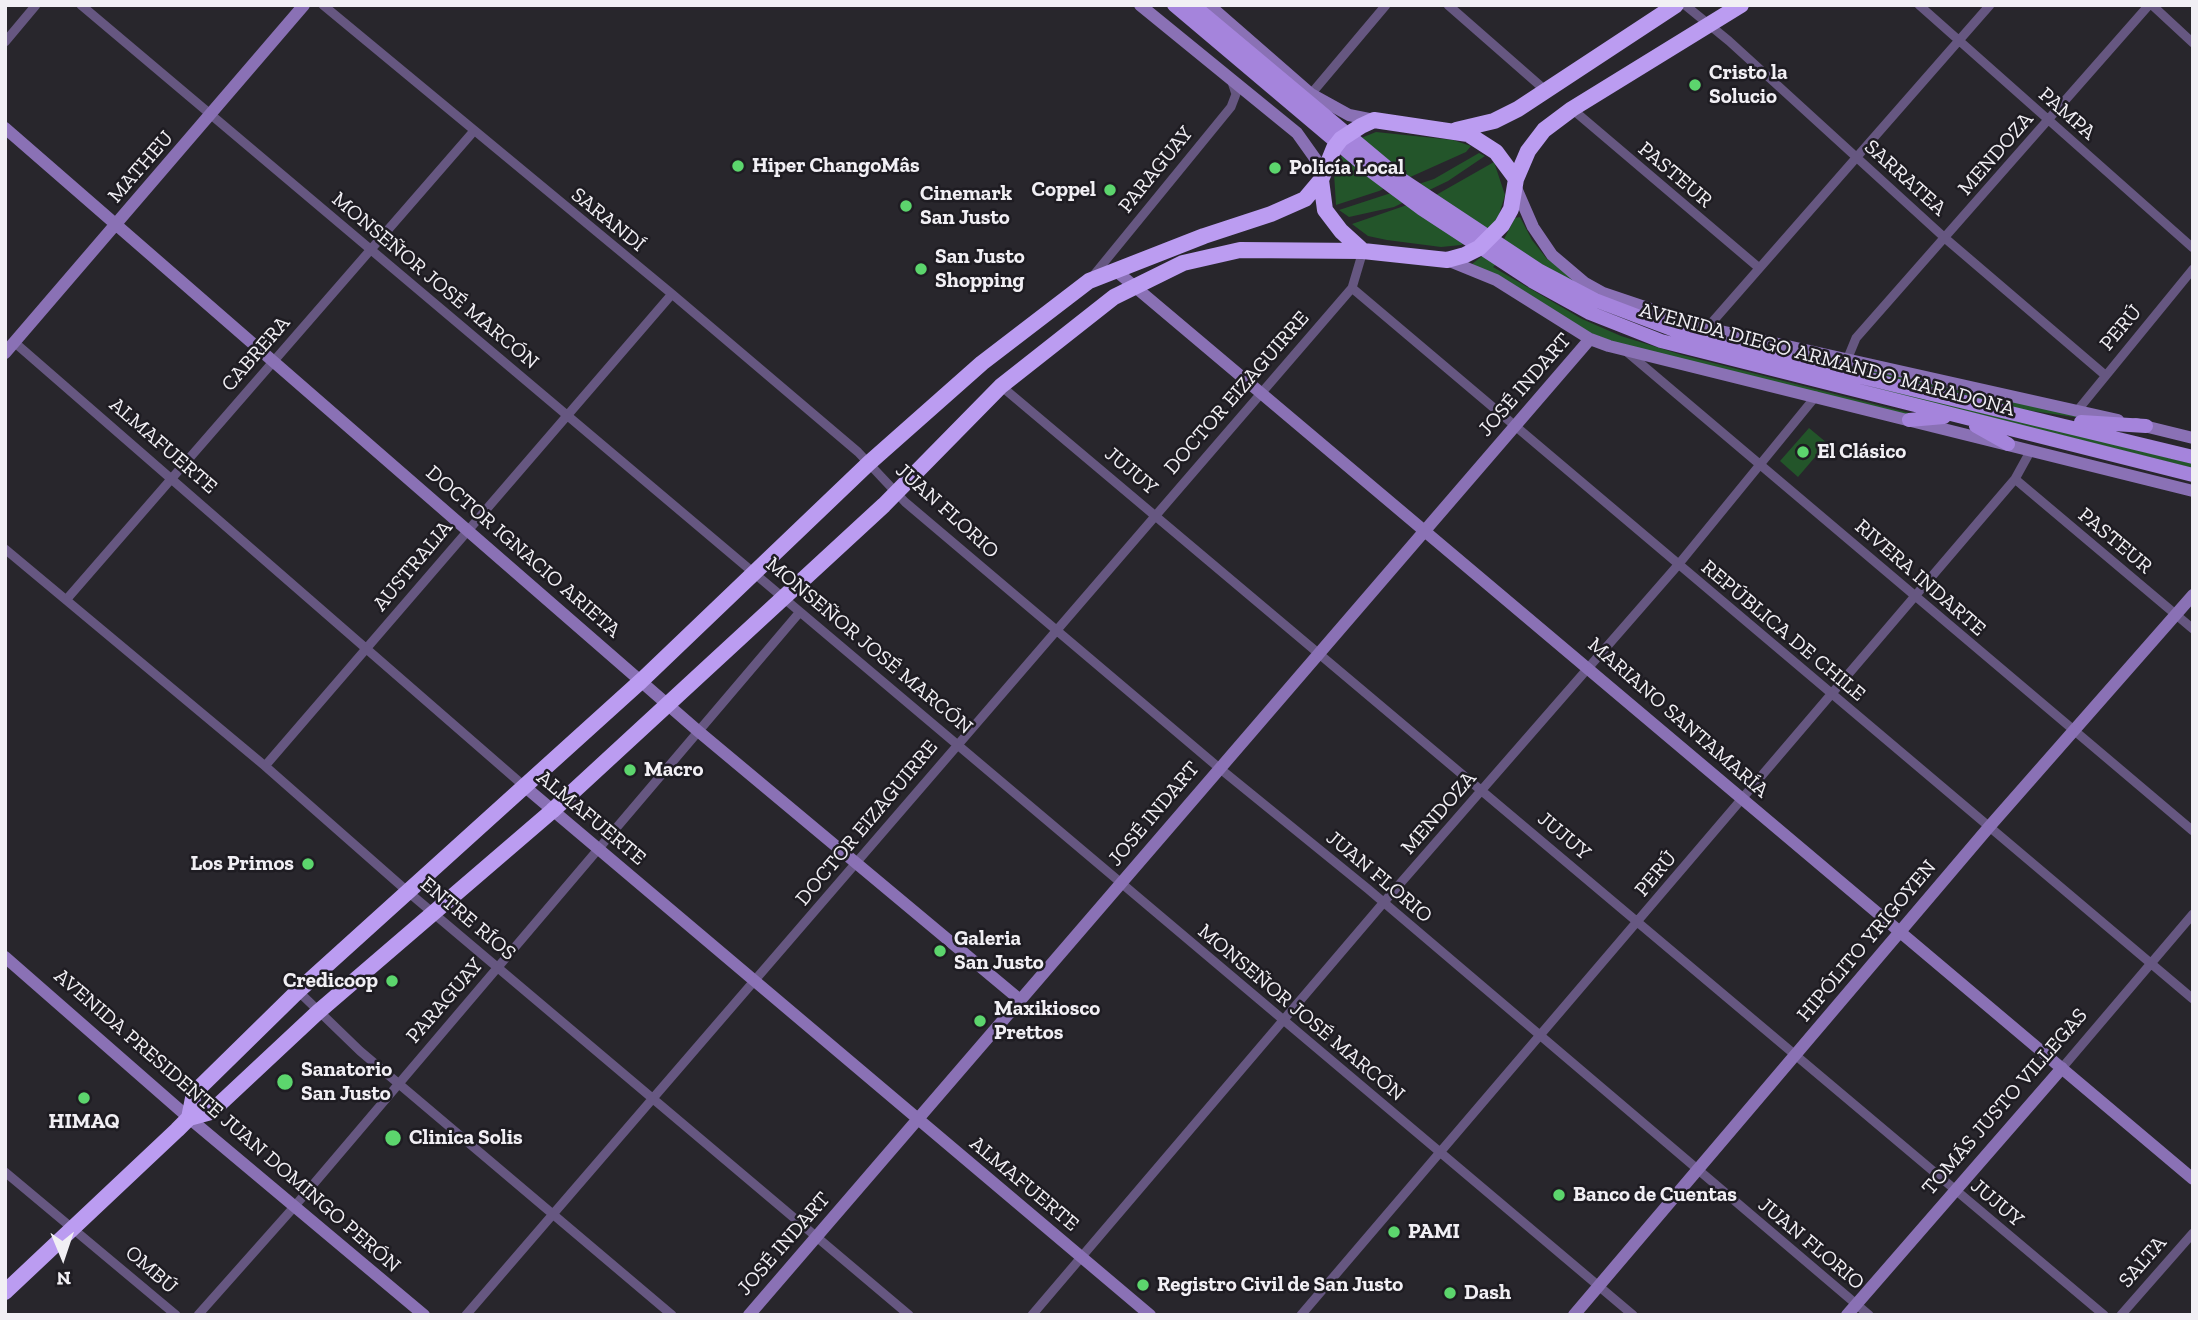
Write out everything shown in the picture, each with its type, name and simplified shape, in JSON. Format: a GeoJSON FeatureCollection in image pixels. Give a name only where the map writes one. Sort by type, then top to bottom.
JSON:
{"type":"FeatureCollection","features":[{"type":"Feature","properties":{"kind":"highway"},"geometry":{"type":"LineString","coordinates":[[1453,131],[1494,121],[1676,5]]}},
{"type":"Feature","properties":{"kind":"highway"},"geometry":{"type":"LineString","coordinates":[[5,1292],[188,1118],[211,1112],[318,1012],[552,811],[896,493],[1001,386],[1099,309],[1171,269],[1218,253],[1266,249],[1363,251],[1447,260],[1479,248],[1493,236],[1511,209],[1516,184],[1536,138],[1572,109],[1741,5]]}},
{"type":"Feature","properties":{"kind":"highway"},"geometry":{"type":"LineString","coordinates":[[188,1118],[194,1093],[298,991],[641,681],[869,463],[982,363],[1089,281],[1305,199],[1322,176],[1341,139],[1374,120],[1453,131],[1485,143],[1496,152],[1516,184]]}},
{"type":"Feature","properties":{"kind":"highway"},"geometry":{"type":"LineString","coordinates":[[1322,176],[1325,210],[1341,231],[1363,251]]}},
{"type":"Feature","properties":{"kind":"main road","name":"AVENIDA DIEGO ARMANDO MARADONA"},"geometry":{"type":"LineString","coordinates":[[1174,5],[1325,126],[1500,253],[1590,313],[1661,341],[2193,475]]}},
{"type":"Feature","properties":{"kind":"main road","name":"AVENIDA DIEGO ARMANDO MARADONA"},"geometry":{"type":"LineString","coordinates":[[1193,5],[1325,126]]}},
{"type":"Feature","properties":{"kind":"main road","name":"AVENIDA DIEGO ARMANDO MARADONA"},"geometry":{"type":"LineString","coordinates":[[1500,253],[1595,300],[1674,330],[1824,369],[2193,457]]}},
{"type":"Feature","properties":{"kind":"main road"},"geometry":{"type":"LineString","coordinates":[[1909,420],[1959,416],[2008,444]]}},
{"type":"Feature","properties":{"kind":"main road"},"geometry":{"type":"LineString","coordinates":[[2043,420],[2146,426]]}},
{"type":"Feature","properties":{"kind":"street"},"geometry":{"type":"LineString","coordinates":[[5,42],[36,5]]}},
{"type":"Feature","properties":{"kind":"street","name":"MONSEÑOR JOSÉ MARCÓN"},"geometry":{"type":"LineString","coordinates":[[81,5],[1633,1315]]}},
{"type":"Feature","properties":{"kind":"street","name":"MATHEU"},"geometry":{"type":"LineString","coordinates":[[5,352],[212,116],[304,5]]}},
{"type":"Feature","properties":{"kind":"street","name":"SARANDÍ"},"geometry":{"type":"LineString","coordinates":[[323,5],[473,132],[672,294],[869,463]]}},
{"type":"Feature","properties":{"kind":"street"},"geometry":{"type":"LineString","coordinates":[[1140,5],[1297,133],[1322,176]]}},
{"type":"Feature","properties":{"kind":"street"},"geometry":{"type":"LineString","coordinates":[[1209,5],[1311,94],[1349,116],[1374,120]]}},
{"type":"Feature","properties":{"kind":"street"},"geometry":{"type":"LineString","coordinates":[[1311,94],[1386,5]]}},
{"type":"Feature","properties":{"kind":"street"},"geometry":{"type":"LineString","coordinates":[[1448,5],[1545,90]]}},
{"type":"Feature","properties":{"kind":"street","name":"SARRATEA"},"geometry":{"type":"LineString","coordinates":[[1685,5],[1946,239],[2105,374]]}},
{"type":"Feature","properties":{"kind":"street","name":"PAMPA"},"geometry":{"type":"LineString","coordinates":[[1919,5],[2193,248]]}},
{"type":"Feature","properties":{"kind":"street"},"geometry":{"type":"LineString","coordinates":[[1706,327],[1990,5]]}},
{"type":"Feature","properties":{"kind":"street"},"geometry":{"type":"LineString","coordinates":[[2150,5],[2193,43]]}},
{"type":"Feature","properties":{"kind":"street","name":"MENDOZA"},"geometry":{"type":"LineString","coordinates":[[1847,360],[1856,338],[2150,5]]}},
{"type":"Feature","properties":{"kind":"street","name":"PARAGUAY"},"geometry":{"type":"LineString","coordinates":[[1089,281],[1231,107],[1236,93],[1229,78]]}},
{"type":"Feature","properties":{"kind":"street","name":"PASTEUR"},"geometry":{"type":"LineString","coordinates":[[1572,109],[1758,267]]}},
{"type":"Feature","properties":{"kind":"street","name":"DOCTOR IGNACIO ARIETA"},"geometry":{"type":"LineString","coordinates":[[5,128],[118,223],[668,705],[1020,999]]}},
{"type":"Feature","properties":{"kind":"street","name":"CABRERA"},"geometry":{"type":"LineString","coordinates":[[66,600],[473,132]]}},
{"type":"Feature","properties":{"kind":"street","name":"AVENIDA DIEGO ARMANDO MARADONA"},"geometry":{"type":"LineString","coordinates":[[1516,184],[1541,241],[1552,255],[1585,283],[1659,314],[1847,360],[2193,438]]}},
{"type":"Feature","properties":{"kind":"street","name":"DOCTOR EIZAGUIRRE"},"geometry":{"type":"LineString","coordinates":[[466,1315],[1352,288],[1363,251]]}},
{"type":"Feature","properties":{"kind":"street","name":"AVENIDA DIEGO ARMANDO MARADONA"},"geometry":{"type":"LineString","coordinates":[[1447,260],[1496,280],[1590,339],[1626,351],[2193,491]]}},
{"type":"Feature","properties":{"kind":"street","name":"MARIANO SANTAMARÍA"},"geometry":{"type":"LineString","coordinates":[[1115,270],[1427,530],[2193,1179]]}},
{"type":"Feature","properties":{"kind":"street","name":"PERÚ"},"geometry":{"type":"LineString","coordinates":[[2077,411],[2193,270]]}},
{"type":"Feature","properties":{"kind":"street","name":"REPÚBLICA DE CHILE"},"geometry":{"type":"LineString","coordinates":[[1352,288],[1831,696],[2193,999]]}},
{"type":"Feature","properties":{"kind":"street","name":"AUSTRALIA"},"geometry":{"type":"LineString","coordinates":[[265,766],[566,413],[672,294]]}},
{"type":"Feature","properties":{"kind":"street","name":"JOSÉ INDART"},"geometry":{"type":"LineString","coordinates":[[749,1315],[1318,650],[1427,530],[1590,339]]}},
{"type":"Feature","properties":{"kind":"street","name":"ALMAFUERTE"},"geometry":{"type":"LineString","coordinates":[[14,342],[552,811],[1150,1315]]}},
{"type":"Feature","properties":{"kind":"street","name":"RIVERA INDARTE"},"geometry":{"type":"LineString","coordinates":[[1626,351],[2193,831]]}},
{"type":"Feature","properties":{"kind":"street","name":"JUJUY"},"geometry":{"type":"LineString","coordinates":[[1001,386],[1318,650],[2104,1315]]}},
{"type":"Feature","properties":{"kind":"street","name":"MENDOZA"},"geometry":{"type":"LineString","coordinates":[[1032,1315],[1384,902],[1678,565],[1816,396]]}},
{"type":"Feature","properties":{"kind":"street","name":"PERÚ"},"geometry":{"type":"LineString","coordinates":[[1301,1315],[2015,480],[2031,450]]}},
{"type":"Feature","properties":{"kind":"street","name":"JUAN FLORIO"},"geometry":{"type":"LineString","coordinates":[[869,463],[896,493],[1218,767],[1384,902],[1696,1171],[1869,1315]]}},
{"type":"Feature","properties":{"kind":"street","name":"PASTEUR"},"geometry":{"type":"LineString","coordinates":[[2015,480],[2193,629]]}},
{"type":"Feature","properties":{"kind":"street","name":"ENTRE RÍOS"},"geometry":{"type":"LineString","coordinates":[[5,549],[265,766],[407,891],[909,1315]]}},
{"type":"Feature","properties":{"kind":"street","name":"HIPÓLITO YRIGOYEN"},"geometry":{"type":"LineString","coordinates":[[1574,1315],[2073,729],[2193,595]]}},
{"type":"Feature","properties":{"kind":"street","name":"PARAGUAY"},"geometry":{"type":"LineString","coordinates":[[198,1315],[294,1207],[799,613]]}},
{"type":"Feature","properties":{"kind":"street","name":"TOMÁS JUSTO VILLEGAS"},"geometry":{"type":"LineString","coordinates":[[1847,1315],[2193,914]]}},
{"type":"Feature","properties":{"kind":"street","name":"AVENIDA PRESIDENTE JUAN DOMINGO PERÓN"},"geometry":{"type":"LineString","coordinates":[[5,957],[86,1024],[188,1118],[424,1315]]}},
{"type":"Feature","properties":{"kind":"street"},"geometry":{"type":"LineString","coordinates":[[298,991],[398,1083],[672,1315]]}},
{"type":"Feature","properties":{"kind":"street","name":"OMBÚ"},"geometry":{"type":"LineString","coordinates":[[5,1172],[176,1315]]}},
{"type":"Feature","properties":{"kind":"street","name":"SALTA"},"geometry":{"type":"LineString","coordinates":[[2121,1315],[2193,1233]]}},
{"type":"Feature","properties":{"kind":"green space"},"geometry":{"type":"Polygon","coordinates":[[[1376,132],[1453,140],[1471,146],[1466,152],[1379,191],[1336,205],[1334,173],[1340,158],[1361,138],[1376,132]]]}},
{"type":"Feature","properties":{"kind":"green space"},"geometry":{"type":"Polygon","coordinates":[[[1479,153],[1485,156],[1448,181],[1394,207],[1349,217],[1339,210],[1434,179],[1479,153]]]}},
{"type":"Feature","properties":{"kind":"green space"},"geometry":{"type":"Polygon","coordinates":[[[1494,162],[1505,195],[1498,218],[1490,230],[1461,245],[1441,247],[1387,240],[1368,236],[1352,224],[1436,195],[1494,162]]]}},
{"type":"Feature","properties":{"kind":"green space"},"geometry":{"type":"Polygon","coordinates":[[[1520,217],[1532,240],[1547,259],[1622,307],[2088,419],[2019,409],[1784,354],[1620,308],[1512,249],[1493,267],[1582,319],[1621,336],[1682,355],[1925,417],[1905,415],[1623,345],[1590,333],[1472,264],[1504,239],[1515,218],[1520,217]]]}},
{"type":"Feature","properties":{"kind":"green space"},"geometry":{"type":"Polygon","coordinates":[[[1855,384],[1915,395],[2193,464],[2193,468],[1855,384]]]}},
{"type":"Feature","properties":{"kind":"green space","name":"El Clásico"},"geometry":{"type":"Polygon","coordinates":[[[1809,428],[1827,443],[1798,477],[1780,461],[1809,428]]]}},
{"type":"Feature","properties":{"kind":"place","name":"Cristo la Solucio"},"geometry":{"type":"Point","coordinates":[1695,85]}},
{"type":"Feature","properties":{"kind":"place","name":"Hiper ChangoMâs"},"geometry":{"type":"Point","coordinates":[738,166]}},
{"type":"Feature","properties":{"kind":"place","name":"Policía Local"},"geometry":{"type":"Point","coordinates":[1275,168]}},
{"type":"Feature","properties":{"kind":"place","name":"Coppel"},"geometry":{"type":"Point","coordinates":[1110,190]}},
{"type":"Feature","properties":{"kind":"place","name":"Cinemark San Justo"},"geometry":{"type":"Point","coordinates":[906,206]}},
{"type":"Feature","properties":{"kind":"place","name":"San Justo Shopping"},"geometry":{"type":"Point","coordinates":[921,269]}},
{"type":"Feature","properties":{"kind":"place","name":"El Clásico"},"geometry":{"type":"Point","coordinates":[1803,452]}},
{"type":"Feature","properties":{"kind":"place","name":"Macro"},"geometry":{"type":"Point","coordinates":[630,770]}},
{"type":"Feature","properties":{"kind":"place","name":"Los Primos"},"geometry":{"type":"Point","coordinates":[308,864]}},
{"type":"Feature","properties":{"kind":"place","name":"Galeria San Justo"},"geometry":{"type":"Point","coordinates":[940,951]}},
{"type":"Feature","properties":{"kind":"place","name":"Credicoop"},"geometry":{"type":"Point","coordinates":[392,981]}},
{"type":"Feature","properties":{"kind":"place","name":"Maxikiosco Prettos"},"geometry":{"type":"Point","coordinates":[980,1021]}},
{"type":"Feature","properties":{"kind":"place","name":"Sanatorio San Justo"},"geometry":{"type":"Point","coordinates":[285,1082]}},
{"type":"Feature","properties":{"kind":"place","name":"HIMAQ"},"geometry":{"type":"Point","coordinates":[84,1098]}},
{"type":"Feature","properties":{"kind":"place","name":"Clinica Solis"},"geometry":{"type":"Point","coordinates":[393,1138]}},
{"type":"Feature","properties":{"kind":"place","name":"Banco de Cuentas"},"geometry":{"type":"Point","coordinates":[1559,1195]}},
{"type":"Feature","properties":{"kind":"place","name":"PAMI"},"geometry":{"type":"Point","coordinates":[1394,1232]}},
{"type":"Feature","properties":{"kind":"place","name":"Registro Civil de San Justo"},"geometry":{"type":"Point","coordinates":[1143,1285]}},
{"type":"Feature","properties":{"kind":"place","name":"Dash"},"geometry":{"type":"Point","coordinates":[1450,1293]}}]}
